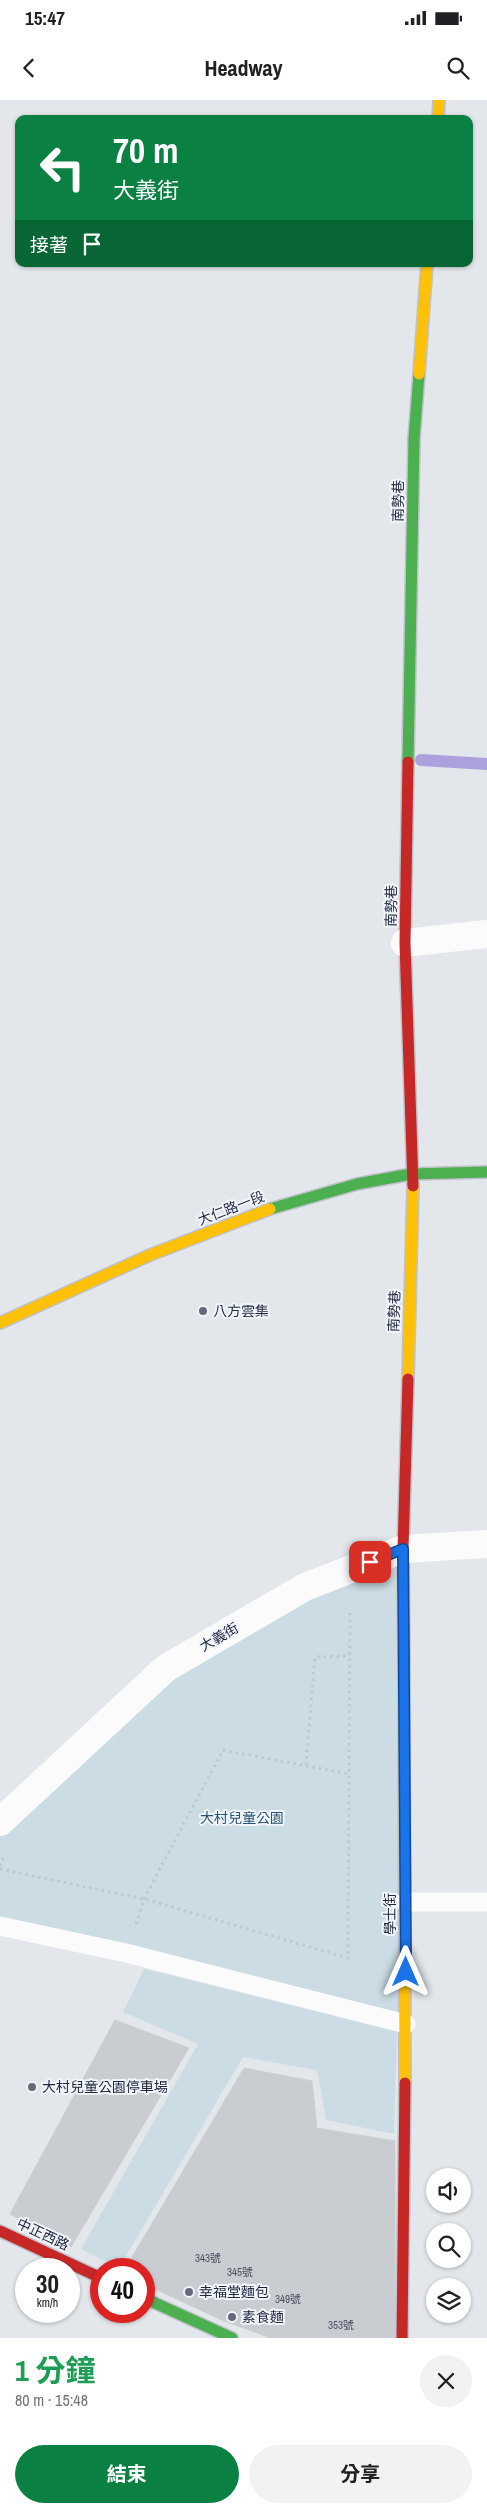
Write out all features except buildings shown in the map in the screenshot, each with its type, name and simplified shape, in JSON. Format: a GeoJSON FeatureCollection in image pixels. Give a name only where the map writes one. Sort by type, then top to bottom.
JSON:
{"type":"FeatureCollection","features":[{"type":"Feature","properties":{"kind":"street"},"geometry":{"type":"LineString","coordinates":[[438,115],[439,100]]}},
{"type":"Feature","properties":{"kind":"street","name":"南勢巷"},"geometry":{"type":"LineString","coordinates":[[403,1549],[413,1174],[405,943],[414,439],[427,267]]}},
{"type":"Feature","properties":{"kind":"street"},"geometry":{"type":"LineString","coordinates":[[405,943],[487,934]]}},
{"type":"Feature","properties":{"kind":"street","name":"大仁路一段"},"geometry":{"type":"LineString","coordinates":[[0,1323],[144,1257],[308,1196],[413,1174],[487,1172]]}},
{"type":"Feature","properties":{"kind":"street","name":"大義街"},"geometry":{"type":"LineString","coordinates":[[0,1822],[166,1668],[305,1587],[403,1549],[487,1544]]}},
{"type":"Feature","properties":{"kind":"street","name":"學士街"},"geometry":{"type":"LineString","coordinates":[[402,2338],[406,2024],[403,1549]]}},
{"type":"Feature","properties":{"kind":"street","name":"中正西路"},"geometry":{"type":"LineString","coordinates":[[0,2231],[90,2273]]}},
{"type":"Feature","properties":{"kind":"street"},"geometry":{"type":"LineString","coordinates":[[155,2305],[200,2332],[232,2338]]}},
{"type":"Feature","properties":{"kind":"lane"},"geometry":{"type":"LineString","coordinates":[[405,1902],[487,1902]]}},
{"type":"Feature","properties":{"kind":"lane"},"geometry":{"type":"LineString","coordinates":[[0,1926],[126,1953],[406,2024]]}},
{"type":"Feature","properties":{"kind":"path"},"geometry":{"type":"LineString","coordinates":[[5,1853],[0,1868],[144,1899],[348,1958],[351,1609],[343,1612]]}},
{"type":"Feature","properties":{"kind":"path"},"geometry":{"type":"LineString","coordinates":[[306,1766],[315,1657],[350,1656]]}},
{"type":"Feature","properties":{"kind":"path"},"geometry":{"type":"LineString","coordinates":[[144,1899],[224,1750],[350,1774]]}},
{"type":"Feature","properties":{"kind":"green space","name":"大村兒童公園"},"geometry":{"type":"Polygon","coordinates":[[[403,1549],[406,2024],[0,1927],[0,1822],[166,1668],[403,1549]]]}},
{"type":"Feature","properties":{"kind":"green space"},"geometry":{"type":"Polygon","coordinates":[[[144,1969],[397,2031],[394,2134],[326,2120],[317,2070],[243,2057],[125,2258],[99,2258],[81,2249],[198,2044],[123,2012],[144,1969]]]}},
{"type":"Feature","properties":{"kind":"waterway"},"geometry":{"type":"LineString","coordinates":[[421,760],[487,764]]}},
{"type":"Feature","properties":{"kind":"traffic: fast"},"geometry":{"type":"LineString","coordinates":[[408,762],[414,439],[419,374]]}},
{"type":"Feature","properties":{"kind":"traffic: fast"},"geometry":{"type":"LineString","coordinates":[[270,1209],[357,1184],[411,1174],[487,1172]]}},
{"type":"Feature","properties":{"kind":"traffic: fast"},"geometry":{"type":"LineString","coordinates":[[155,2303],[232,2338]]}},
{"type":"Feature","properties":{"kind":"traffic: slow"},"geometry":{"type":"LineString","coordinates":[[438,115],[439,100]]}},
{"type":"Feature","properties":{"kind":"traffic: slow"},"geometry":{"type":"LineString","coordinates":[[419,374],[427,267]]}},
{"type":"Feature","properties":{"kind":"traffic: slow"},"geometry":{"type":"LineString","coordinates":[[408,1379],[413,1186]]}},
{"type":"Feature","properties":{"kind":"traffic: slow"},"geometry":{"type":"LineString","coordinates":[[0,1323],[150,1255],[270,1209]]}},
{"type":"Feature","properties":{"kind":"traffic: slow"},"geometry":{"type":"LineString","coordinates":[[404,1666],[405,2083]]}},
{"type":"Feature","properties":{"kind":"traffic: jam"},"geometry":{"type":"LineString","coordinates":[[408,762],[405,943],[413,1186]]}},
{"type":"Feature","properties":{"kind":"traffic: jam"},"geometry":{"type":"LineString","coordinates":[[404,1666],[403,1549],[408,1379]]}},
{"type":"Feature","properties":{"kind":"traffic: jam"},"geometry":{"type":"LineString","coordinates":[[402,2338],[405,2083]]}},
{"type":"Feature","properties":{"kind":"traffic: jam"},"geometry":{"type":"LineString","coordinates":[[0,2231],[90,2273]]}},
{"type":"Feature","properties":{"kind":"place","name":"八方雲集"},"geometry":{"type":"Point","coordinates":[203,1311]}},
{"type":"Feature","properties":{"kind":"place","name":"大村兒童公園停車場"},"geometry":{"type":"Point","coordinates":[32,2087]}},
{"type":"Feature","properties":{"kind":"place","name":"幸福堂麵包"},"geometry":{"type":"Point","coordinates":[189,2292]}},
{"type":"Feature","properties":{"kind":"place","name":"素食麵"},"geometry":{"type":"Point","coordinates":[232,2317]}},
{"type":"Feature","properties":{"kind":"route"},"geometry":{"type":"LineString","coordinates":[[370,1562],[403,1549],[406,1972]]}}]}
